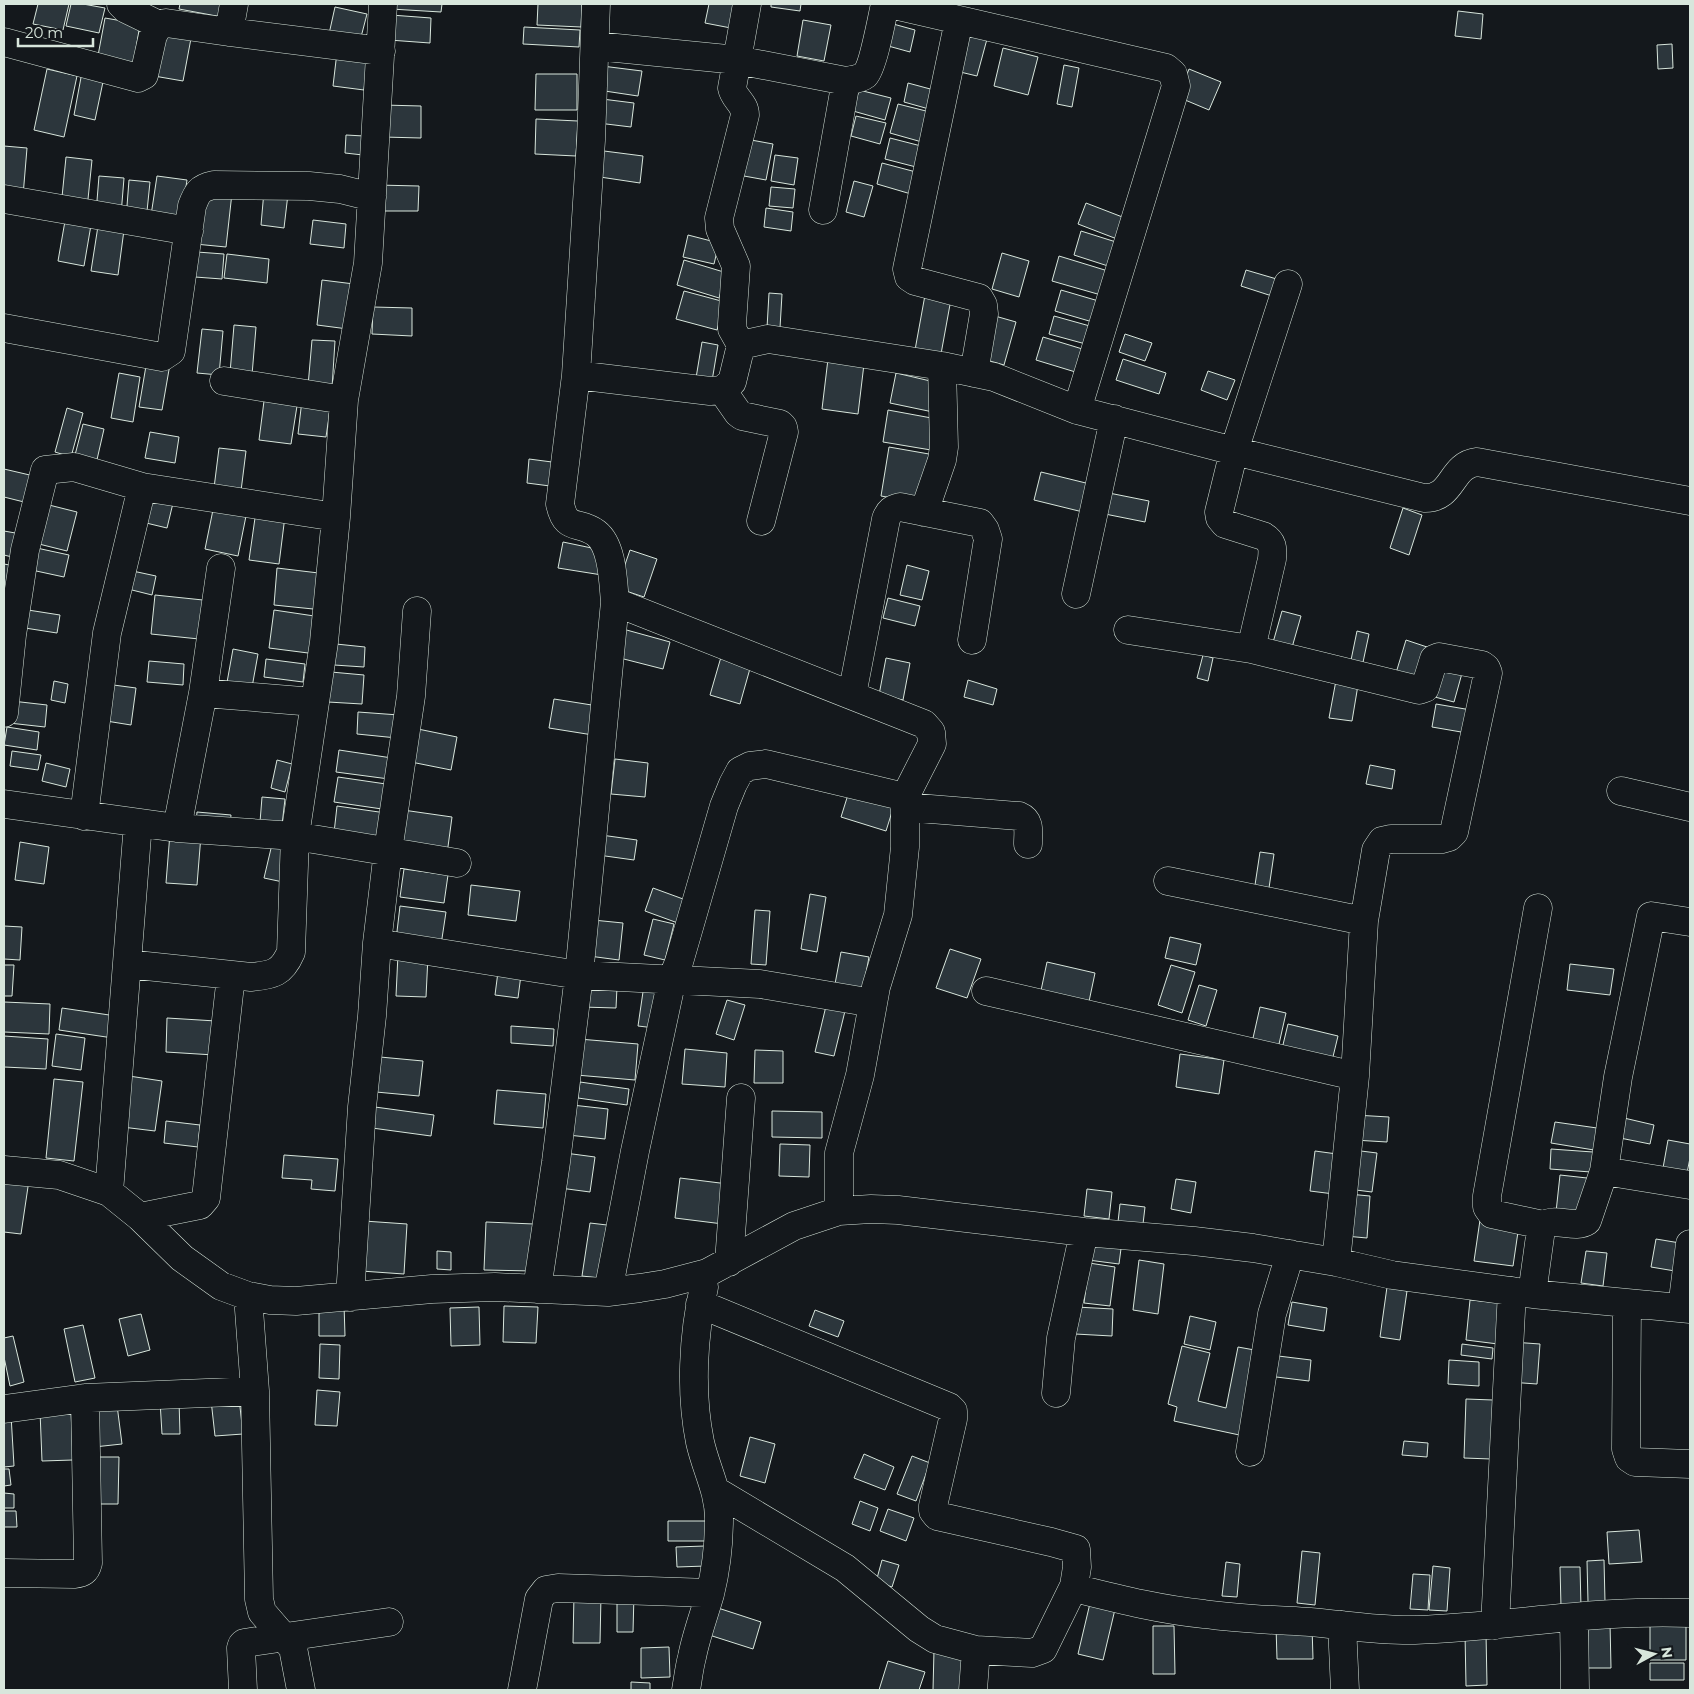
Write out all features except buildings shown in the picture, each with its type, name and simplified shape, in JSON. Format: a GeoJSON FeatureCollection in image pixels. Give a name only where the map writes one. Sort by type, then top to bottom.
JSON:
{"type":"FeatureCollection","features":[{"type":"Feature","properties":{"kind":"street"},"geometry":{"type":"LineString","coordinates":[[121,4],[126,9],[158,25],[166,23],[381,51]]}},
{"type":"Feature","properties":{"kind":"street"},"geometry":{"type":"LineString","coordinates":[[229,32],[234,4]]}},
{"type":"Feature","properties":{"kind":"street"},"geometry":{"type":"LineString","coordinates":[[126,964],[232,976],[266,976],[276,972],[286,964],[291,952],[295,836],[324,642],[336,517],[344,400],[368,263],[383,4]]}},
{"type":"Feature","properties":{"kind":"street"},"geometry":{"type":"LineString","coordinates":[[536,1289],[556,1162],[579,976],[600,776],[615,602],[611,563],[605,545],[597,534],[568,522],[562,514],[560,504],[576,375],[591,140],[596,46],[596,4]]}},
{"type":"Feature","properties":{"kind":"street"},"geometry":{"type":"LineString","coordinates":[[576,375],[710,392],[722,390],[732,382],[741,345],[732,329],[736,266],[720,229],[719,218],[746,115],[743,106],[732,92],[747,4]]}},
{"type":"Feature","properties":{"kind":"street"},"geometry":{"type":"LineString","coordinates":[[596,46],[737,60],[846,81],[866,74],[871,62],[885,4]]}},
{"type":"Feature","properties":{"kind":"street"},"geometry":{"type":"LineString","coordinates":[[890,4],[1166,68],[1173,74],[1176,86],[1077,410]]}},
{"type":"Feature","properties":{"kind":"street"},"geometry":{"type":"LineString","coordinates":[[959,20],[907,269],[909,277],[915,281],[979,298],[983,304],[984,314],[974,372]]}},
{"type":"Feature","properties":{"kind":"street"},"geometry":{"type":"LineString","coordinates":[[4,42],[138,78],[144,75],[153,35],[158,25]]}},
{"type":"Feature","properties":{"kind":"street"},"geometry":{"type":"LineString","coordinates":[[823,210],[846,81]]}},
{"type":"Feature","properties":{"kind":"street"},"geometry":{"type":"LineString","coordinates":[[4,328],[162,356],[171,351],[192,206],[197,194],[205,187],[214,185],[309,186],[372,197]]}},
{"type":"Feature","properties":{"kind":"street"},"geometry":{"type":"LineString","coordinates":[[4,199],[189,231]]}},
{"type":"Feature","properties":{"kind":"street"},"geometry":{"type":"LineString","coordinates":[[1251,649],[1272,559],[1273,546],[1269,539],[1263,536],[1225,524],[1220,518],[1219,512],[1234,451],[1288,284]]}},
{"type":"Feature","properties":{"kind":"street"},"geometry":{"type":"LineString","coordinates":[[741,345],[768,339],[974,372],[994,377],[1077,410],[1424,498],[1433,499],[1441,495],[1462,468],[1469,463],[1477,462],[1690,502]]}},
{"type":"Feature","properties":{"kind":"street"},"geometry":{"type":"LineString","coordinates":[[924,512],[942,460],[944,447],[942,366]]}},
{"type":"Feature","properties":{"kind":"street"},"geometry":{"type":"LineString","coordinates":[[224,381],[344,400]]}},
{"type":"Feature","properties":{"kind":"street"},"geometry":{"type":"LineString","coordinates":[[722,390],[742,416],[780,424],[783,427],[784,432],[761,521]]}},
{"type":"Feature","properties":{"kind":"street"},"geometry":{"type":"LineString","coordinates":[[1076,594],[1114,419]]}},
{"type":"Feature","properties":{"kind":"street"},"geometry":{"type":"LineString","coordinates":[[4,713],[8,633],[25,550],[45,470],[74,467],[142,488],[336,517]]}},
{"type":"Feature","properties":{"kind":"street"},"geometry":{"type":"LineString","coordinates":[[84,816],[108,633],[142,488]]}},
{"type":"Feature","properties":{"kind":"street"},"geometry":{"type":"LineString","coordinates":[[852,695],[889,512],[895,508],[900,507],[980,523],[985,530],[988,539],[972,640]]}},
{"type":"Feature","properties":{"kind":"street"},"geometry":{"type":"LineString","coordinates":[[177,828],[203,692],[222,568]]}},
{"type":"Feature","properties":{"kind":"street"},"geometry":{"type":"LineString","coordinates":[[615,602],[924,724],[931,732],[932,744],[906,802],[905,847],[898,915],[876,987],[860,1075],[839,1153],[839,1211]]}},
{"type":"Feature","properties":{"kind":"street"},"geometry":{"type":"LineString","coordinates":[[350,1297],[362,1107],[372,1016],[377,943],[388,851],[411,696],[417,611]]}},
{"type":"Feature","properties":{"kind":"street"},"geometry":{"type":"LineString","coordinates":[[1128,630],[1251,649],[1419,690],[1425,688],[1434,659],[1439,657],[1482,665],[1488,672],[1454,832],[1449,837],[1442,839],[1390,839],[1382,841],[1376,850],[1364,921],[1355,1076],[1336,1262]]}},
{"type":"Feature","properties":{"kind":"street"},"geometry":{"type":"LineString","coordinates":[[203,692],[314,702]]}},
{"type":"Feature","properties":{"kind":"street"},"geometry":{"type":"LineString","coordinates":[[608,1292],[635,1151],[672,979],[679,962],[724,806],[740,771],[750,766],[766,764],[906,802],[1019,816],[1025,818],[1028,824],[1028,844]]}},
{"type":"Feature","properties":{"kind":"street"},"geometry":{"type":"LineString","coordinates":[[1621,791],[1690,807]]}},
{"type":"Feature","properties":{"kind":"street"},"geometry":{"type":"LineString","coordinates":[[4,804],[177,828],[295,836],[457,864]]}},
{"type":"Feature","properties":{"kind":"street"},"geometry":{"type":"LineString","coordinates":[[108,1192],[138,823]]}},
{"type":"Feature","properties":{"kind":"street"},"geometry":{"type":"LineString","coordinates":[[1168,881],[1364,921]]}},
{"type":"Feature","properties":{"kind":"street"},"geometry":{"type":"LineString","coordinates":[[1538,908],[1486,1196],[1487,1207],[1492,1214],[1543,1225],[1548,1223],[1579,1224],[1587,1221],[1604,1171],[1618,1078],[1651,916],[1689,918]]}},
{"type":"Feature","properties":{"kind":"street"},"geometry":{"type":"LineString","coordinates":[[377,943],[579,976],[760,984],[873,1003]]}},
{"type":"Feature","properties":{"kind":"street"},"geometry":{"type":"LineString","coordinates":[[140,1217],[200,1205],[206,1198],[232,976]]}},
{"type":"Feature","properties":{"kind":"street"},"geometry":{"type":"LineString","coordinates":[[986,991],[1355,1076]]}},
{"type":"Feature","properties":{"kind":"street"},"geometry":{"type":"LineString","coordinates":[[686,1690],[692,1656],[710,1593],[718,1546],[719,1517],[716,1490],[701,1443],[696,1412],[694,1359],[700,1304],[718,1268],[741,1098]]}},
{"type":"Feature","properties":{"kind":"street"},"geometry":{"type":"LineString","coordinates":[[4,1170],[59,1175],[108,1192],[140,1217],[182,1258],[200,1272],[221,1286],[248,1296],[270,1300],[296,1301],[432,1289],[495,1287],[608,1292],[665,1284],[718,1268],[794,1226],[839,1211],[871,1209],[898,1210],[1084,1232],[1194,1241],[1290,1254],[1392,1275],[1522,1292],[1686,1309],[1690,1244]]}},
{"type":"Feature","properties":{"kind":"street"},"geometry":{"type":"LineString","coordinates":[[1604,1171],[1690,1185]]}},
{"type":"Feature","properties":{"kind":"street"},"geometry":{"type":"LineString","coordinates":[[1496,1625],[1522,1292],[1543,1225]]}},
{"type":"Feature","properties":{"kind":"street"},"geometry":{"type":"LineString","coordinates":[[1056,1394],[1061,1338],[1084,1232]]}},
{"type":"Feature","properties":{"kind":"street"},"geometry":{"type":"LineString","coordinates":[[1250,1452],[1272,1314],[1290,1254]]}},
{"type":"Feature","properties":{"kind":"street"},"geometry":{"type":"LineString","coordinates":[[248,1296],[255,1391],[259,1599],[262,1612],[293,1648],[301,1690]]}},
{"type":"Feature","properties":{"kind":"street"},"geometry":{"type":"LineString","coordinates":[[700,1304],[949,1407],[952,1411],[953,1419],[933,1506],[937,1516],[1076,1549],[1077,1567],[1074,1586],[1043,1649],[1039,1652],[976,1650],[935,1639],[919,1629],[845,1568],[716,1490]]}},
{"type":"Feature","properties":{"kind":"street"},"geometry":{"type":"LineString","coordinates":[[1627,1304],[1626,1449],[1629,1458],[1635,1462],[1690,1464]]}},
{"type":"Feature","properties":{"kind":"street"},"geometry":{"type":"LineString","coordinates":[[4,1409],[85,1398],[255,1391]]}},
{"type":"Feature","properties":{"kind":"street"},"geometry":{"type":"LineString","coordinates":[[4,1573],[74,1574],[82,1573],[86,1569],[88,1563],[85,1398]]}},
{"type":"Feature","properties":{"kind":"street"},"geometry":{"type":"LineString","coordinates":[[1074,1586],[1082,1590],[1105,1595],[1203,1614],[1413,1630],[1647,1612],[1690,1613]]}},
{"type":"Feature","properties":{"kind":"street"},"geometry":{"type":"LineString","coordinates":[[522,1690],[539,1599],[546,1590],[558,1588],[710,1593]]}},
{"type":"Feature","properties":{"kind":"street"},"geometry":{"type":"LineString","coordinates":[[1574,1617],[1574,1690]]}},
{"type":"Feature","properties":{"kind":"street"},"geometry":{"type":"LineString","coordinates":[[243,1690],[242,1645],[244,1643],[389,1622]]}},
{"type":"Feature","properties":{"kind":"street"},"geometry":{"type":"LineString","coordinates":[[1342,1625],[1345,1690]]}},
{"type":"Feature","properties":{"kind":"street"},"geometry":{"type":"LineString","coordinates":[[973,1690],[976,1650]]}}]}
